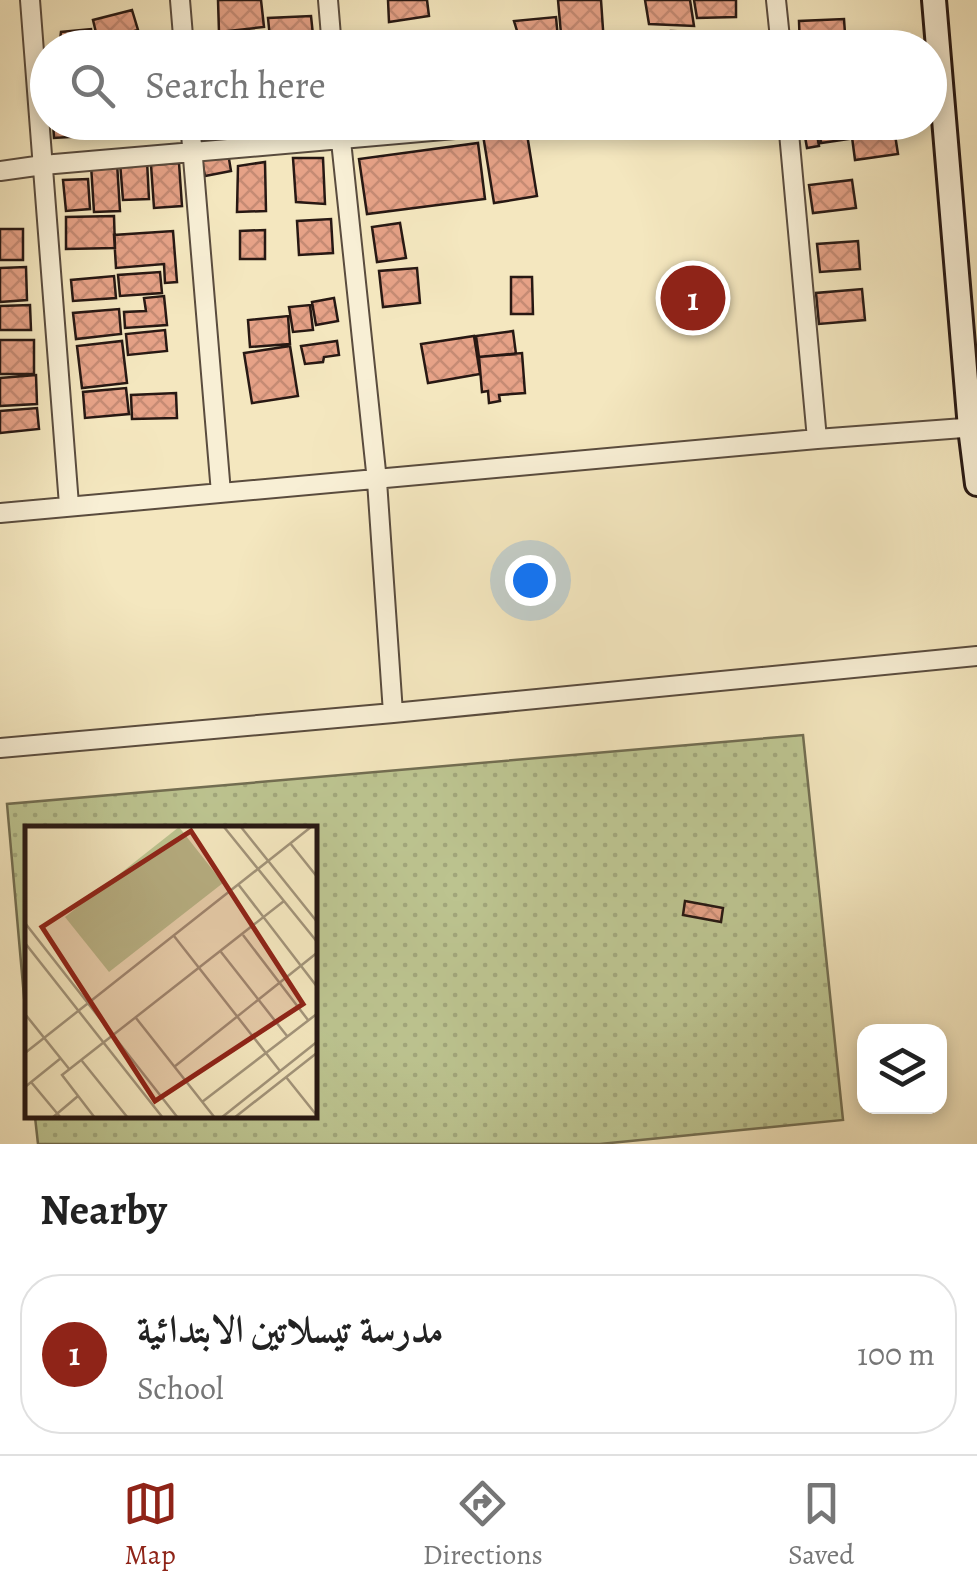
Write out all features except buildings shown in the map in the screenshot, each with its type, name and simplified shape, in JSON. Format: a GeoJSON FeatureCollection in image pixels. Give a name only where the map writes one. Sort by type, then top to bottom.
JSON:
{"type":"FeatureCollection","features":[{"type":"Feature","properties":{"kind":"main road"},"geometry":{"type":"LineString","coordinates":[[934,0],[937,30]]}},
{"type":"Feature","properties":{"kind":"main road"},"geometry":{"type":"LineString","coordinates":[[947,139],[977,484]]}},
{"type":"Feature","properties":{"kind":"street"},"geometry":{"type":"LineString","coordinates":[[30,0],[32,30]]}},
{"type":"Feature","properties":{"kind":"street"},"geometry":{"type":"LineString","coordinates":[[180,0],[182,30]]}},
{"type":"Feature","properties":{"kind":"street"},"geometry":{"type":"LineString","coordinates":[[328,0],[330,30]]}},
{"type":"Feature","properties":{"kind":"street"},"geometry":{"type":"LineString","coordinates":[[776,0],[779,30]]}},
{"type":"Feature","properties":{"kind":"street"},"geometry":{"type":"LineString","coordinates":[[40,140],[69,505]]}},
{"type":"Feature","properties":{"kind":"street"},"geometry":{"type":"LineString","coordinates":[[191,140],[222,493]]}},
{"type":"Feature","properties":{"kind":"street"},"geometry":{"type":"LineString","coordinates":[[0,171],[277,140]]}},
{"type":"Feature","properties":{"kind":"street"},"geometry":{"type":"LineString","coordinates":[[341,140],[378,480],[394,713]]}},
{"type":"Feature","properties":{"kind":"street"},"geometry":{"type":"LineString","coordinates":[[790,140],[817,439]]}},
{"type":"Feature","properties":{"kind":"street"},"geometry":{"type":"LineString","coordinates":[[0,513],[974,428]]}},
{"type":"Feature","properties":{"kind":"street"},"geometry":{"type":"LineString","coordinates":[[0,748],[977,656]]}},
{"type":"Feature","properties":{"kind":"green space"},"geometry":{"type":"Polygon","coordinates":[[[803,735],[843,1120],[600,1144],[38,1144],[35,1119],[318,1119],[318,826],[25,826],[25,1008],[7,804],[803,735]]]}},
{"type":"Feature","properties":{"kind":"place","name":"مدرسة تيسلاتين الابتدائية"},"geometry":{"type":"Point","coordinates":[693,298]}}]}
